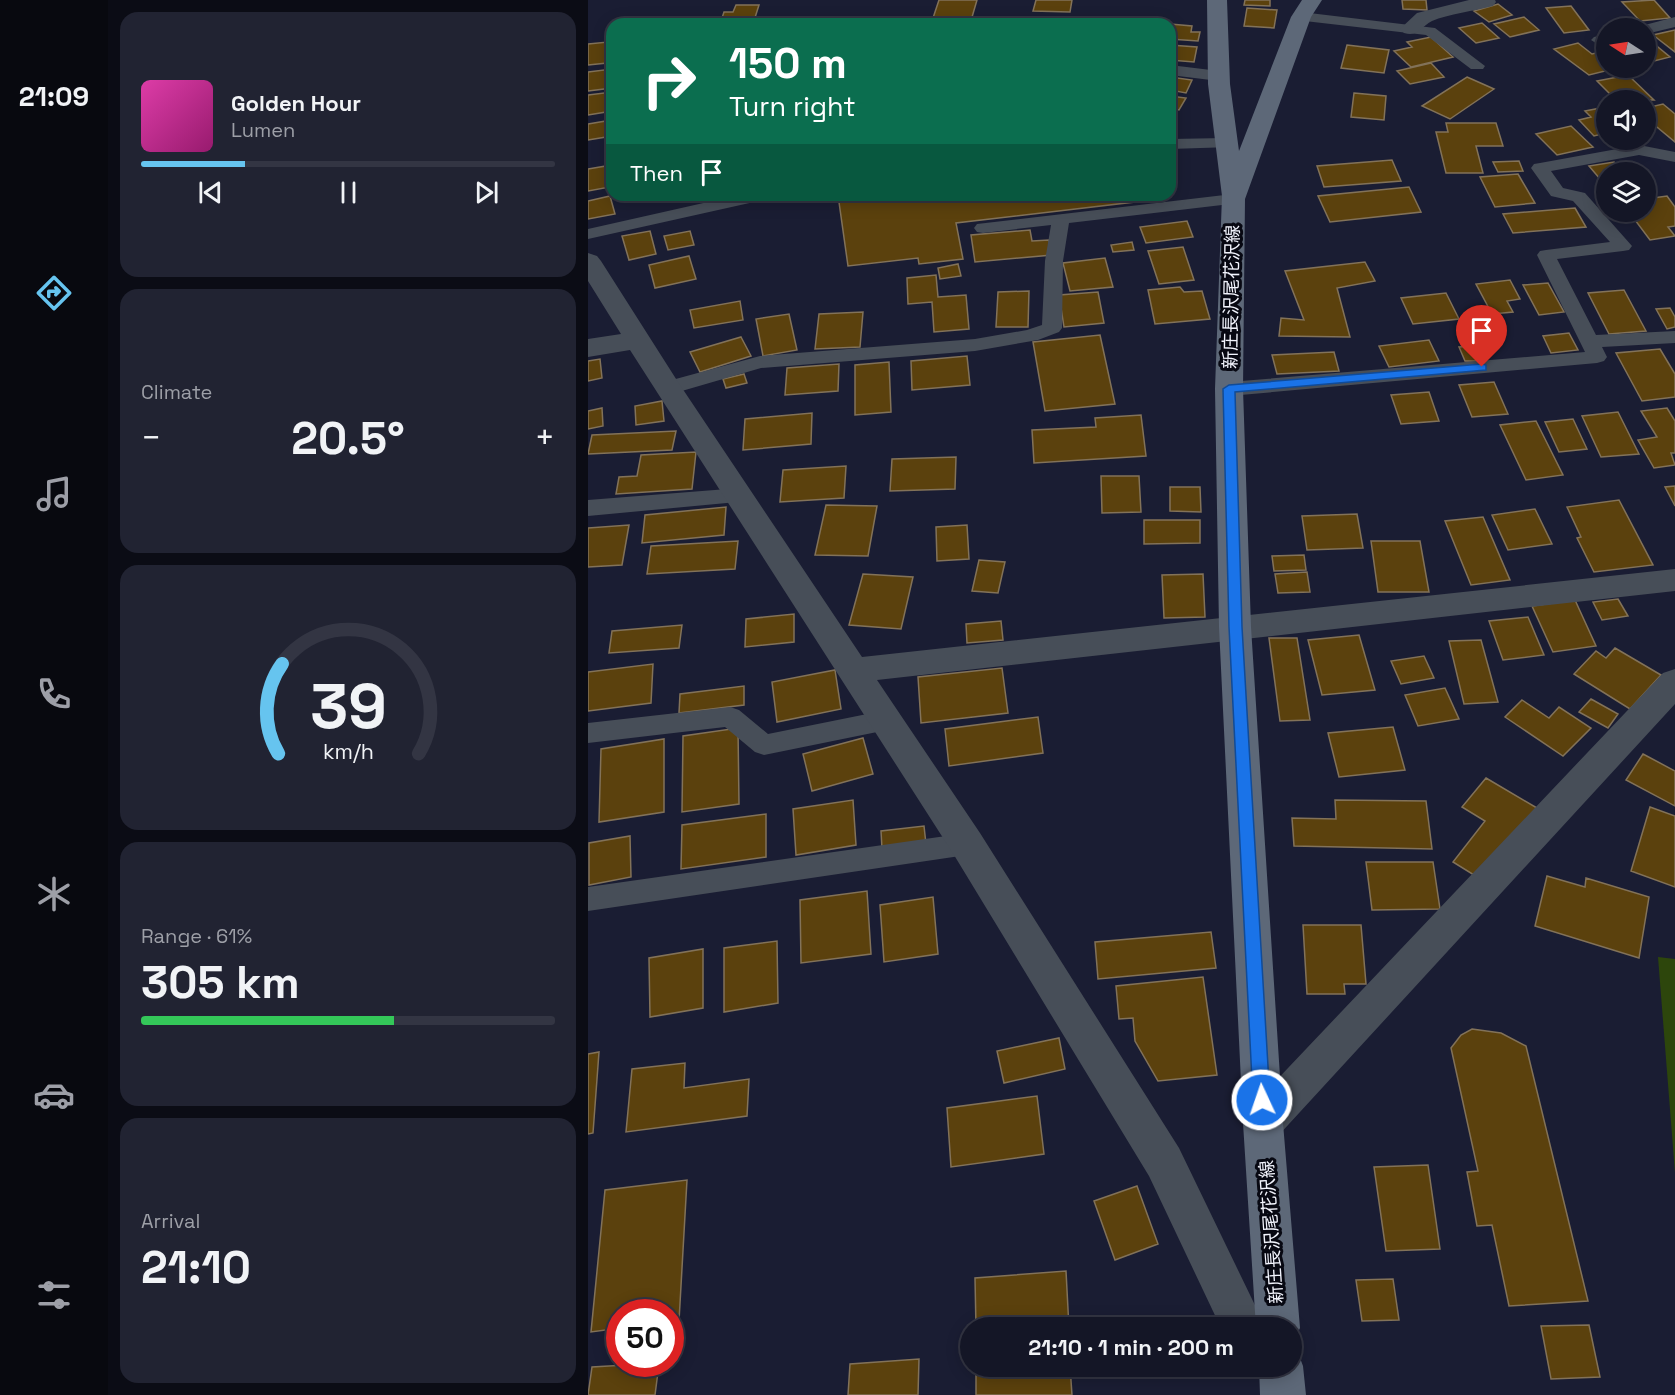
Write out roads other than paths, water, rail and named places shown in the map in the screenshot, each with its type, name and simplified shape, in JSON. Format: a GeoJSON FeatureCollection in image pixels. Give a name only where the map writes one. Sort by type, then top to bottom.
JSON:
{"type":"FeatureCollection","features":[{"type":"Feature","properties":{"kind":"main road"},"geometry":{"type":"LineString","coordinates":[[1217,0],[1219,76],[1233,199]]}},
{"type":"Feature","properties":{"kind":"main road","name":"新庄長沢尾花沢線"},"geometry":{"type":"LineString","coordinates":[[1277,1317],[1263,1123],[1235,627],[1229,389],[1233,199],[1307,9]]}},
{"type":"Feature","properties":{"kind":"main road"},"geometry":{"type":"LineString","coordinates":[[1282,1377],[1283,1395]]}},
{"type":"Feature","properties":{"kind":"street"},"geometry":{"type":"LineString","coordinates":[[1411,29],[1424,17],[1486,2],[1485,0]]}},
{"type":"Feature","properties":{"kind":"street"},"geometry":{"type":"LineString","coordinates":[[588,261],[668,388],[967,844],[1164,1162],[1239,1317]]}},
{"type":"Feature","properties":{"kind":"street"},"geometry":{"type":"LineString","coordinates":[[588,348],[638,340]]}},
{"type":"Feature","properties":{"kind":"street"},"geometry":{"type":"LineString","coordinates":[[855,670],[1675,580]]}},
{"type":"Feature","properties":{"kind":"street"},"geometry":{"type":"LineString","coordinates":[[1263,1123],[1675,682]]}},
{"type":"Feature","properties":{"kind":"street"},"geometry":{"type":"LineString","coordinates":[[1264,1377],[1271,1395]]}},
{"type":"Feature","properties":{"kind":"lane"},"geometry":{"type":"LineString","coordinates":[[1307,9],[1430,31],[1477,66]]}},
{"type":"Feature","properties":{"kind":"lane"},"geometry":{"type":"LineString","coordinates":[[1656,27],[1675,22]]}},
{"type":"Feature","properties":{"kind":"lane"},"geometry":{"type":"LineString","coordinates":[[1176,71],[1219,76]]}},
{"type":"Feature","properties":{"kind":"lane"},"geometry":{"type":"LineString","coordinates":[[1176,144],[1226,143]]}},
{"type":"Feature","properties":{"kind":"lane"},"geometry":{"type":"LineString","coordinates":[[1229,389],[1598,357],[1546,255],[1623,246],[1579,197],[1557,192],[1540,168],[1639,150],[1675,157]]}},
{"type":"Feature","properties":{"kind":"lane"},"geometry":{"type":"LineString","coordinates":[[983,228],[1233,199]]}},
{"type":"Feature","properties":{"kind":"lane"},"geometry":{"type":"LineString","coordinates":[[588,234],[736,201]]}},
{"type":"Feature","properties":{"kind":"lane"},"geometry":{"type":"LineString","coordinates":[[668,388],[760,362],[975,345],[1031,336],[1052,328],[1054,261],[1061,219]]}},
{"type":"Feature","properties":{"kind":"lane"},"geometry":{"type":"LineString","coordinates":[[1590,342],[1675,337]]}},
{"type":"Feature","properties":{"kind":"lane"},"geometry":{"type":"LineString","coordinates":[[588,508],[740,496]]}},
{"type":"Feature","properties":{"kind":"lane"},"geometry":{"type":"LineString","coordinates":[[588,733],[730,717],[764,745],[887,720]]}},
{"type":"Feature","properties":{"kind":"lane"},"geometry":{"type":"LineString","coordinates":[[588,899],[967,844]]}}]}
